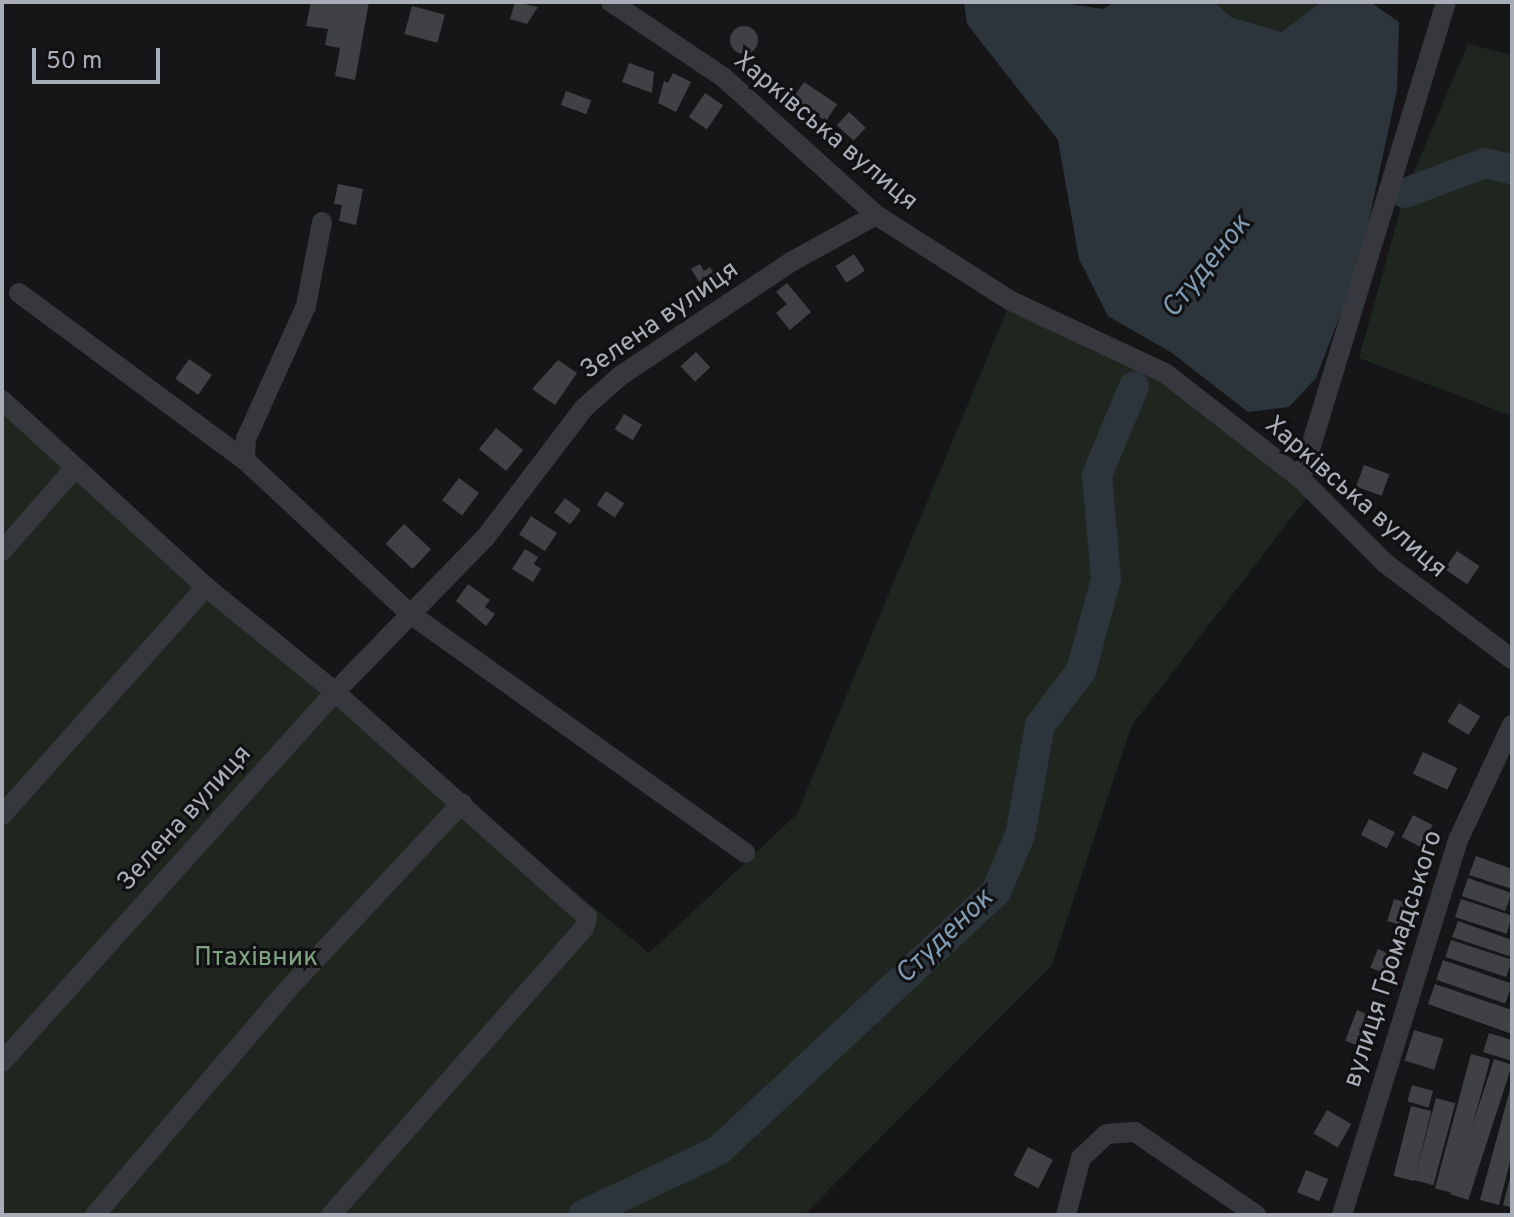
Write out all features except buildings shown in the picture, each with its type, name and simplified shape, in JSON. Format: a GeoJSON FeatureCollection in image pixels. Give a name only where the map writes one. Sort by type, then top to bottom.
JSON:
{"type":"FeatureCollection","features":[{"type":"Feature","properties":{"kind":"street","name":"Харківська вулиця"},"geometry":{"type":"LineString","coordinates":[[611,2],[723,77],[876,215],[1011,301],[1165,373],[1301,479],[1385,563],[1512,659]]}},
{"type":"Feature","properties":{"kind":"street"},"geometry":{"type":"LineString","coordinates":[[1301,479],[1446,3]]}},
{"type":"Feature","properties":{"kind":"street","name":"Зелена вулиця"},"geometry":{"type":"LineString","coordinates":[[2,1062],[335,692],[485,538],[584,408],[620,376],[791,262],[876,215]]}},
{"type":"Feature","properties":{"kind":"street"},"geometry":{"type":"LineString","coordinates":[[245,460],[246,439],[306,306],[322,222]]}},
{"type":"Feature","properties":{"kind":"street"},"geometry":{"type":"LineString","coordinates":[[19,293],[245,460],[409,613],[745,853]]}},
{"type":"Feature","properties":{"kind":"street"},"geometry":{"type":"LineString","coordinates":[[2,400],[206,587],[335,692],[575,903],[587,917],[584,928],[331,1215]]}},
{"type":"Feature","properties":{"kind":"street"},"geometry":{"type":"LineString","coordinates":[[2,551],[75,468]]}},
{"type":"Feature","properties":{"kind":"street"},"geometry":{"type":"LineString","coordinates":[[2,815],[206,587]]}},
{"type":"Feature","properties":{"kind":"street","name":"вулиця Громадського"},"geometry":{"type":"LineString","coordinates":[[1342,1215],[1459,838],[1512,725]]}},
{"type":"Feature","properties":{"kind":"street"},"geometry":{"type":"LineString","coordinates":[[95,1215],[287,990],[462,803]]}},
{"type":"Feature","properties":{"kind":"street"},"geometry":{"type":"LineString","coordinates":[[1066,1215],[1081,1158],[1107,1134],[1135,1132],[1256,1215]]}},
{"type":"Feature","properties":{"kind":"green space"},"geometry":{"type":"Polygon","coordinates":[[[1214,2],[1321,2],[1283,32],[1231,17],[1214,2]]]}},
{"type":"Feature","properties":{"kind":"green space"},"geometry":{"type":"Polygon","coordinates":[[[1468,44],[1512,55],[1512,416],[1359,358],[1405,193],[1468,44]]]}},
{"type":"Feature","properties":{"kind":"green space","name":"Птахівник"},"geometry":{"type":"Polygon","coordinates":[[[1011,301],[1165,373],[1312,491],[1132,725],[1052,965],[804,1215],[2,1215],[2,400],[223,600],[649,953],[797,814],[1011,301]]]}},
{"type":"Feature","properties":{"kind":"water"},"geometry":{"type":"Polygon","coordinates":[[[964,2],[1055,2],[1103,9],[1115,2],[1214,2],[1231,17],[1282,32],[1321,2],[1370,2],[1399,22],[1397,90],[1359,266],[1316,378],[1289,407],[1248,412],[1172,353],[1108,316],[1079,259],[1058,140],[967,24],[964,2]]]}},
{"type":"Feature","properties":{"kind":"waterway","name":"Студенок"},"geometry":{"type":"LineString","coordinates":[[1405,193],[1485,163],[1512,169]]}},
{"type":"Feature","properties":{"kind":"waterway","name":"Студенок"},"geometry":{"type":"LineString","coordinates":[[583,1215],[719,1150],[996,892],[1020,835],[1040,725],[1081,671],[1106,579],[1097,475],[1134,386]]}}]}
